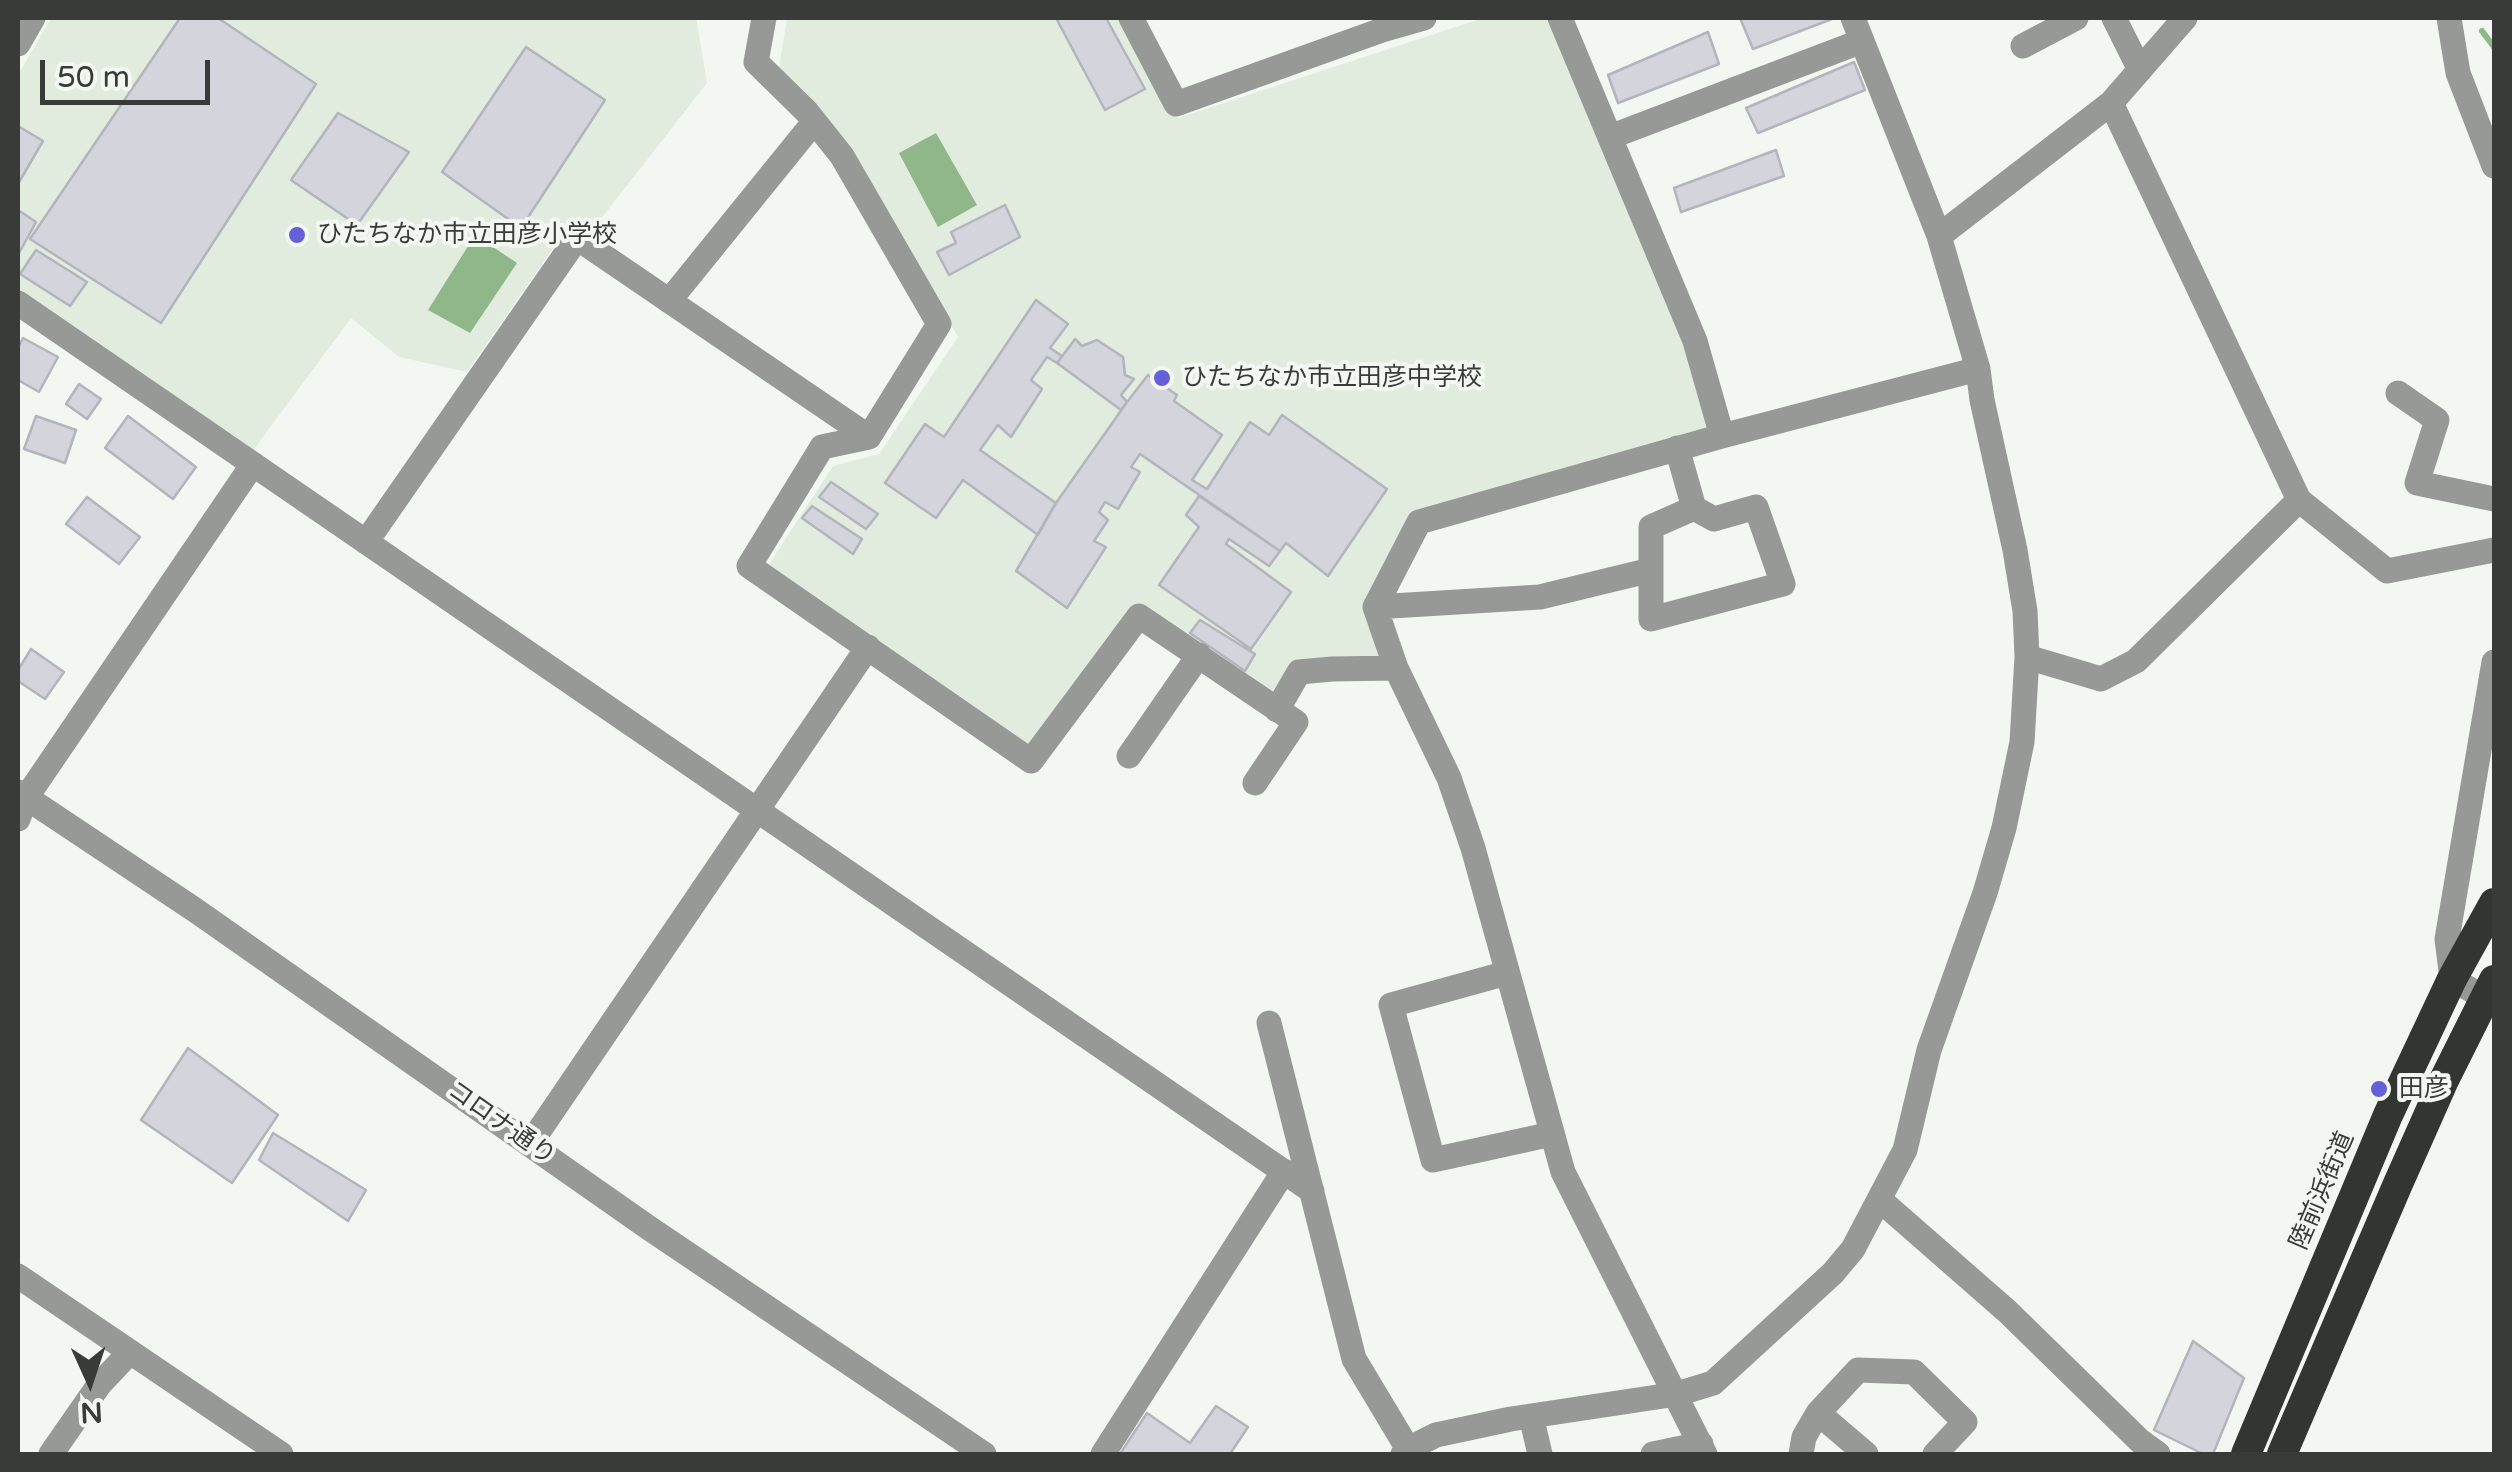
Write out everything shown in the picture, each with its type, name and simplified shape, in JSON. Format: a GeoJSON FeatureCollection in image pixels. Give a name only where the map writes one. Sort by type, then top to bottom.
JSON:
{"type":"FeatureCollection","features":[{"type":"Feature","properties":{"kind":"highway","name":"陸前浜街道"},"geometry":{"type":"LineString","coordinates":[[2246,1454],[2388,1115],[2452,980],[2494,903]]}},
{"type":"Feature","properties":{"kind":"highway"},"geometry":{"type":"LineString","coordinates":[[2282,1454],[2396,1186],[2490,989]]}},
{"type":"Feature","properties":{"kind":"street"},"geometry":{"type":"LineString","coordinates":[[18,44],[33,18]]}},
{"type":"Feature","properties":{"kind":"street"},"geometry":{"type":"LineString","coordinates":[[764,18],[756,62],[842,156],[939,324],[869,438],[822,447],[749,566],[1031,761],[1139,616],[1296,722],[1256,783]]}},
{"type":"Feature","properties":{"kind":"street"},"geometry":{"type":"LineString","coordinates":[[1131,18],[1176,104],[1424,18]]}},
{"type":"Feature","properties":{"kind":"street"},"geometry":{"type":"LineString","coordinates":[[1560,18],[1695,341],[1722,436]]}},
{"type":"Feature","properties":{"kind":"street"},"geometry":{"type":"LineString","coordinates":[[2024,46],[2076,18]]}},
{"type":"Feature","properties":{"kind":"street"},"geometry":{"type":"LineString","coordinates":[[2114,18],[2140,70]]}},
{"type":"Feature","properties":{"kind":"street"},"geometry":{"type":"LineString","coordinates":[[1939,236],[2111,104],[2185,18]]}},
{"type":"Feature","properties":{"kind":"street"},"geometry":{"type":"LineString","coordinates":[[2449,18],[2458,73],[2494,166]]}},
{"type":"Feature","properties":{"kind":"street"},"geometry":{"type":"LineString","coordinates":[[1269,1022],[1354,1359],[1406,1452],[1436,1436],[1532,1416],[1677,1394],[1713,1383],[1833,1273],[1852,1249],[1905,1150],[1929,1050],[2004,828],[2022,742],[2027,657],[2025,612],[1978,369],[1939,236],[1858,29],[1610,137]]}},
{"type":"Feature","properties":{"kind":"street"},"geometry":{"type":"LineString","coordinates":[[2111,104],[2299,500],[2387,571],[2494,550]]}},
{"type":"Feature","properties":{"kind":"street"},"geometry":{"type":"LineString","coordinates":[[669,301],[814,122]]}},
{"type":"Feature","properties":{"kind":"street"},"geometry":{"type":"LineString","coordinates":[[366,542],[577,238],[869,438]]}},
{"type":"Feature","properties":{"kind":"street"},"geometry":{"type":"LineString","coordinates":[[18,304],[1312,1191]]}},
{"type":"Feature","properties":{"kind":"street"},"geometry":{"type":"LineString","coordinates":[[1653,1454],[1703,1450],[1563,1172],[1473,848],[1449,778],[1396,668],[1375,607],[1419,522],[1677,448],[1978,369]]}},
{"type":"Feature","properties":{"kind":"street"},"geometry":{"type":"LineString","coordinates":[[2398,393],[2437,420],[2416,484],[2494,499]]}},
{"type":"Feature","properties":{"kind":"street"},"geometry":{"type":"LineString","coordinates":[[1677,448],[1694,508],[1714,519],[1756,507],[1783,584],[1652,620],[1652,527],[1694,508]]}},
{"type":"Feature","properties":{"kind":"street"},"geometry":{"type":"LineString","coordinates":[[20,803],[252,464]]}},
{"type":"Feature","properties":{"kind":"street"},"geometry":{"type":"LineString","coordinates":[[2027,657],[2101,678],[2136,661],[2299,500]]}},
{"type":"Feature","properties":{"kind":"street"},"geometry":{"type":"LineString","coordinates":[[1375,607],[1540,597],[1651,570]]}},
{"type":"Feature","properties":{"kind":"street"},"geometry":{"type":"LineString","coordinates":[[530,1144],[868,647]]}},
{"type":"Feature","properties":{"kind":"street"},"geometry":{"type":"LineString","coordinates":[[1129,756],[1198,655]]}},
{"type":"Feature","properties":{"kind":"street"},"geometry":{"type":"LineString","coordinates":[[2490,989],[2452,980],[2446,940],[2494,662]]}},
{"type":"Feature","properties":{"kind":"street"},"geometry":{"type":"LineString","coordinates":[[1277,710],[1299,672],[1396,668]]}},
{"type":"Feature","properties":{"kind":"street","name":"コロナ通り"},"geometry":{"type":"LineString","coordinates":[[20,803],[195,910],[649,1228],[984,1454]]}},
{"type":"Feature","properties":{"kind":"street"},"geometry":{"type":"LineString","coordinates":[[1507,973],[1391,1005],[1433,1160],[1552,1134]]}},
{"type":"Feature","properties":{"kind":"street"},"geometry":{"type":"LineString","coordinates":[[1103,1454],[1284,1171]]}},
{"type":"Feature","properties":{"kind":"street"},"geometry":{"type":"LineString","coordinates":[[1880,1200],[2008,1312],[2158,1454]]}},
{"type":"Feature","properties":{"kind":"street"},"geometry":{"type":"LineString","coordinates":[[18,1276],[281,1454]]}},
{"type":"Feature","properties":{"kind":"street"},"geometry":{"type":"LineString","coordinates":[[52,1454],[99,1386],[130,1352]]}},
{"type":"Feature","properties":{"kind":"street"},"geometry":{"type":"LineString","coordinates":[[1801,1454],[1804,1437],[1818,1413],[1858,1370],[1914,1372],[1965,1422],[1935,1454]]}},
{"type":"Feature","properties":{"kind":"street"},"geometry":{"type":"LineString","coordinates":[[1818,1413],[1866,1454]]}},
{"type":"Feature","properties":{"kind":"street"},"geometry":{"type":"LineString","coordinates":[[1532,1416],[1540,1454]]}},
{"type":"Feature","properties":{"kind":"shaded area","name":"ひたちなか市立田彦小学校"},"geometry":{"type":"Polygon","coordinates":[[[51,18],[696,18],[707,83],[593,229],[558,241],[467,372],[399,357],[351,318],[252,452],[18,294],[18,75],[51,18]]]}},
{"type":"Feature","properties":{"kind":"shaded area","name":"ひたちなか市立田彦中学校"},"geometry":{"type":"Polygon","coordinates":[[[787,18],[1119,18],[1178,118],[1483,18],[1551,18],[1689,343],[1713,432],[1414,517],[1368,602],[1380,661],[1280,691],[1265,695],[1137,604],[1032,752],[767,567],[833,466],[879,454],[958,337],[853,151],[779,68],[787,18]]]}},
{"type":"Feature","properties":{"kind":"shaded area"},"geometry":{"type":"Polygon","coordinates":[[[936,133],[977,205],[938,227],[899,153],[936,133]]]}},
{"type":"Feature","properties":{"kind":"shaded area"},"geometry":{"type":"Polygon","coordinates":[[[475,235],[517,263],[470,333],[428,310],[475,235]]]}},
{"type":"Feature","properties":{"kind":"building"},"geometry":{"type":"Polygon","coordinates":[[[180,18],[218,18],[316,84],[161,323],[30,239],[180,18]]]}},
{"type":"Feature","properties":{"kind":"building"},"geometry":{"type":"Polygon","coordinates":[[[1056,18],[1106,18],[1145,89],[1105,110],[1056,18]]]}},
{"type":"Feature","properties":{"kind":"building"},"geometry":{"type":"Polygon","coordinates":[[[1740,18],[1832,18],[1832,19],[1753,49],[1740,18]]]}},
{"type":"Feature","properties":{"kind":"building"},"geometry":{"type":"Polygon","coordinates":[[[1708,32],[1719,64],[1618,103],[1608,75],[1708,32]]]}},
{"type":"Feature","properties":{"kind":"building"},"geometry":{"type":"Polygon","coordinates":[[[526,47],[605,100],[521,228],[442,172],[526,47]]]}},
{"type":"Feature","properties":{"kind":"building"},"geometry":{"type":"Polygon","coordinates":[[[1854,62],[1865,90],[1758,133],[1746,108],[1854,62]]]}},
{"type":"Feature","properties":{"kind":"building"},"geometry":{"type":"Polygon","coordinates":[[[338,113],[409,152],[357,225],[291,180],[338,113]]]}},
{"type":"Feature","properties":{"kind":"building"},"geometry":{"type":"Polygon","coordinates":[[[18,126],[43,141],[18,184],[18,126]]]}},
{"type":"Feature","properties":{"kind":"building"},"geometry":{"type":"Polygon","coordinates":[[[1776,150],[1784,176],[1681,212],[1674,188],[1776,150]]]}},
{"type":"Feature","properties":{"kind":"building"},"geometry":{"type":"Polygon","coordinates":[[[1005,205],[1020,237],[949,275],[937,252],[956,243],[951,232],[1005,205]]]}},
{"type":"Feature","properties":{"kind":"building"},"geometry":{"type":"Polygon","coordinates":[[[18,210],[36,222],[18,255],[18,210]]]}},
{"type":"Feature","properties":{"kind":"building"},"geometry":{"type":"Polygon","coordinates":[[[36,250],[87,282],[70,306],[20,274],[36,250]]]}},
{"type":"Feature","properties":{"kind":"building"},"geometry":{"type":"Polygon","coordinates":[[[1036,300],[1068,324],[1050,348],[1062,356],[1057,363],[1047,357],[1031,380],[1042,389],[1011,437],[998,425],[980,450],[1056,503],[1038,535],[963,480],[936,518],[885,483],[925,424],[944,437],[1036,300]]]}},
{"type":"Feature","properties":{"kind":"building"},"geometry":{"type":"Polygon","coordinates":[[[23,338],[58,357],[39,392],[18,380],[18,348],[23,338]]]}},
{"type":"Feature","properties":{"kind":"building"},"geometry":{"type":"Polygon","coordinates":[[[1075,339],[1082,346],[1097,340],[1123,357],[1125,375],[1134,379],[1121,395],[1127,402],[1121,410],[1057,363],[1075,339]]]}},
{"type":"Feature","properties":{"kind":"building"},"geometry":{"type":"Polygon","coordinates":[[[1148,375],[1177,395],[1174,401],[1222,435],[1192,480],[1207,489],[1250,422],[1269,435],[1282,415],[1387,489],[1328,576],[1286,543],[1280,551],[1140,454],[1131,467],[1140,472],[1118,509],[1105,502],[1099,512],[1108,520],[1094,541],[1106,547],[1067,608],[1016,571],[1056,503],[1148,375]]]}},
{"type":"Feature","properties":{"kind":"building"},"geometry":{"type":"Polygon","coordinates":[[[79,384],[101,399],[87,419],[66,404],[79,384]]]}},
{"type":"Feature","properties":{"kind":"building"},"geometry":{"type":"Polygon","coordinates":[[[36,416],[76,430],[65,463],[24,449],[36,416]]]}},
{"type":"Feature","properties":{"kind":"building"},"geometry":{"type":"Polygon","coordinates":[[[128,416],[196,467],[173,499],[105,448],[128,416]]]}},
{"type":"Feature","properties":{"kind":"building"},"geometry":{"type":"Polygon","coordinates":[[[831,482],[878,514],[866,529],[819,497],[831,482]]]}},
{"type":"Feature","properties":{"kind":"building"},"geometry":{"type":"Polygon","coordinates":[[[1199,496],[1280,551],[1269,566],[1229,539],[1226,544],[1291,592],[1251,649],[1159,585],[1199,527],[1186,515],[1199,496]]]}},
{"type":"Feature","properties":{"kind":"building"},"geometry":{"type":"Polygon","coordinates":[[[87,497],[140,537],[119,564],[66,524],[87,497]]]}},
{"type":"Feature","properties":{"kind":"building"},"geometry":{"type":"Polygon","coordinates":[[[812,506],[862,539],[853,554],[802,518],[812,506]]]}},
{"type":"Feature","properties":{"kind":"building"},"geometry":{"type":"Polygon","coordinates":[[[1200,620],[1255,654],[1245,671],[1190,633],[1200,620]]]}},
{"type":"Feature","properties":{"kind":"building"},"geometry":{"type":"Polygon","coordinates":[[[31,649],[64,672],[45,699],[18,681],[18,670],[31,649]]]}},
{"type":"Feature","properties":{"kind":"building"},"geometry":{"type":"Polygon","coordinates":[[[188,1048],[278,1115],[232,1183],[141,1120],[188,1048]]]}},
{"type":"Feature","properties":{"kind":"building"},"geometry":{"type":"Polygon","coordinates":[[[273,1133],[366,1190],[348,1221],[259,1160],[273,1133]]]}},
{"type":"Feature","properties":{"kind":"building"},"geometry":{"type":"Polygon","coordinates":[[[2193,1341],[2244,1378],[2213,1454],[2203,1454],[2154,1430],[2193,1341]]]}},
{"type":"Feature","properties":{"kind":"building"},"geometry":{"type":"Polygon","coordinates":[[[1216,1406],[1248,1427],[1230,1454],[1120,1454],[1147,1413],[1190,1443],[1216,1406]]]}},
{"type":"Feature","properties":{"kind":"waterway"},"geometry":{"type":"LineString","coordinates":[[2482,31],[2494,47]]}},
{"type":"Feature","properties":{"kind":"place","name":"ひたちなか市立田彦小学校"},"geometry":{"type":"Point","coordinates":[297,235]}},
{"type":"Feature","properties":{"kind":"place","name":"ひたちなか市立田彦中学校"},"geometry":{"type":"Point","coordinates":[1162,378]}},
{"type":"Feature","properties":{"kind":"place","name":"田彦"},"geometry":{"type":"Point","coordinates":[2379,1089]}}]}
